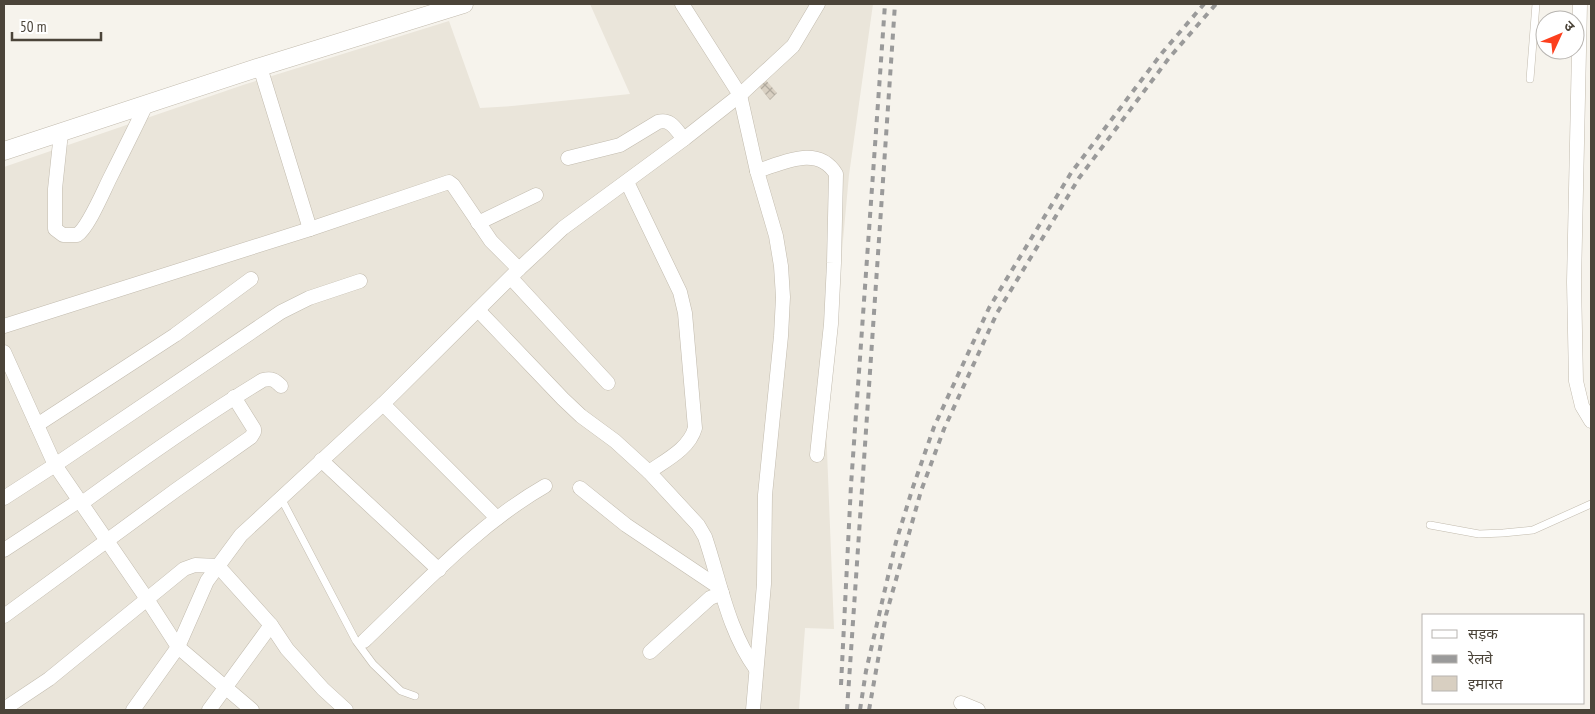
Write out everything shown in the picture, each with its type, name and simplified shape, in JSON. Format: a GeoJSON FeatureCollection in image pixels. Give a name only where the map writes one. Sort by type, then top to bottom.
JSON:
{"type":"FeatureCollection","features":[{"type":"Feature","properties":{"kind":"street"},"geometry":{"type":"LineString","coordinates":[[4,151],[260,67],[464,4]]}},
{"type":"Feature","properties":{"kind":"street"},"geometry":{"type":"LineString","coordinates":[[682,4],[740,96],[757,171],[776,236],[781,266],[783,297],[781,336],[765,495],[764,584],[753,710]]}},
{"type":"Feature","properties":{"kind":"street"},"geometry":{"type":"LineString","coordinates":[[134,710],[178,647],[207,581],[240,535],[383,404],[563,228],[684,140],[740,96],[793,46],[818,4]]}},
{"type":"Feature","properties":{"kind":"street"},"geometry":{"type":"LineString","coordinates":[[1580,4],[1574,282],[1576,381],[1582,406],[1591,420]]}},
{"type":"Feature","properties":{"kind":"street"},"geometry":{"type":"LineString","coordinates":[[260,67],[310,229]]}},
{"type":"Feature","properties":{"kind":"street"},"geometry":{"type":"LineString","coordinates":[[61,133],[54,189],[55,229],[63,235],[77,235],[83,229],[96,206],[146,105]]}},
{"type":"Feature","properties":{"kind":"street"},"geometry":{"type":"LineString","coordinates":[[568,158],[620,144],[663,120],[672,124],[684,140]]}},
{"type":"Feature","properties":{"kind":"street"},"geometry":{"type":"LineString","coordinates":[[757,171],[802,158],[817,158],[832,167],[836,174],[831,315],[817,455]]}},
{"type":"Feature","properties":{"kind":"street"},"geometry":{"type":"LineString","coordinates":[[4,326],[310,229],[449,182],[515,273],[608,383]]}},
{"type":"Feature","properties":{"kind":"street"},"geometry":{"type":"LineString","coordinates":[[627,182],[680,292],[685,313],[695,428],[693,436],[680,451],[649,472]]}},
{"type":"Feature","properties":{"kind":"street"},"geometry":{"type":"LineString","coordinates":[[478,223],[536,195]]}},
{"type":"Feature","properties":{"kind":"street"},"geometry":{"type":"LineString","coordinates":[[37,425],[175,335],[251,279]]}},
{"type":"Feature","properties":{"kind":"street"},"geometry":{"type":"LineString","coordinates":[[4,498],[281,312],[309,298],[360,281]]}},
{"type":"Feature","properties":{"kind":"street"},"geometry":{"type":"LineString","coordinates":[[478,310],[563,399],[581,416],[615,441],[649,472],[698,525],[705,537],[740,644],[756,669]]}},
{"type":"Feature","properties":{"kind":"street"},"geometry":{"type":"LineString","coordinates":[[4,352],[55,465],[178,647],[252,710]]}},
{"type":"Feature","properties":{"kind":"street"},"geometry":{"type":"LineString","coordinates":[[4,550],[81,502],[151,452],[234,397],[270,378],[276,380],[281,386]]}},
{"type":"Feature","properties":{"kind":"street"},"geometry":{"type":"LineString","coordinates":[[4,616],[252,437],[254,429],[234,397]]}},
{"type":"Feature","properties":{"kind":"street"},"geometry":{"type":"LineString","coordinates":[[383,404],[497,518]]}},
{"type":"Feature","properties":{"kind":"street"},"geometry":{"type":"LineString","coordinates":[[321,460],[439,570]]}},
{"type":"Feature","properties":{"kind":"street"},"geometry":{"type":"LineString","coordinates":[[364,641],[479,532],[521,499],[544,486]]}},
{"type":"Feature","properties":{"kind":"street"},"geometry":{"type":"LineString","coordinates":[[580,488],[626,525],[721,590]]}},
{"type":"Feature","properties":{"kind":"street"},"geometry":{"type":"LineString","coordinates":[[4,709],[49,679],[184,569],[195,564],[218,566],[271,625],[287,649],[323,689],[346,710]]}},
{"type":"Feature","properties":{"kind":"street"},"geometry":{"type":"LineString","coordinates":[[650,652],[721,590]]}},
{"type":"Feature","properties":{"kind":"street"},"geometry":{"type":"LineString","coordinates":[[209,710],[271,625]]}},
{"type":"Feature","properties":{"kind":"street"},"geometry":{"type":"LineString","coordinates":[[961,704],[978,710]]}},
{"type":"Feature","properties":{"kind":"lane"},"geometry":{"type":"LineString","coordinates":[[1530,78],[1536,4]]}},
{"type":"Feature","properties":{"kind":"lane"},"geometry":{"type":"LineString","coordinates":[[281,497],[356,641],[373,664],[401,691],[415,696]]}},
{"type":"Feature","properties":{"kind":"lane"},"geometry":{"type":"LineString","coordinates":[[1430,525],[1479,534],[1533,530],[1591,504]]}},
{"type":"Feature","properties":{"kind":"shaded area"},"geometry":{"type":"Polygon","coordinates":[[[590,4],[873,4],[849,175],[826,425],[834,629],[805,628],[799,710],[4,710],[4,167],[243,85],[449,21],[480,108],[630,94],[590,4]]]}},
{"type":"Feature","properties":{"kind":"building"},"geometry":{"type":"Polygon","coordinates":[[[764,78],[777,93],[770,100],[757,84],[764,78]]]}},
{"type":"Feature","properties":{"kind":"railway"},"geometry":{"type":"LineString","coordinates":[[841,685],[851,485],[885,4]]}},
{"type":"Feature","properties":{"kind":"railway"},"geometry":{"type":"LineString","coordinates":[[847,710],[895,4]]}},
{"type":"Feature","properties":{"kind":"railway"},"geometry":{"type":"LineString","coordinates":[[860,710],[866,671],[896,542],[913,487],[934,427],[989,308],[1071,173],[1162,53],[1204,4]]}},
{"type":"Feature","properties":{"kind":"railway"},"geometry":{"type":"LineString","coordinates":[[869,710],[886,615],[921,491],[944,429],[997,313],[1079,178],[1169,58],[1216,4]]}}]}
